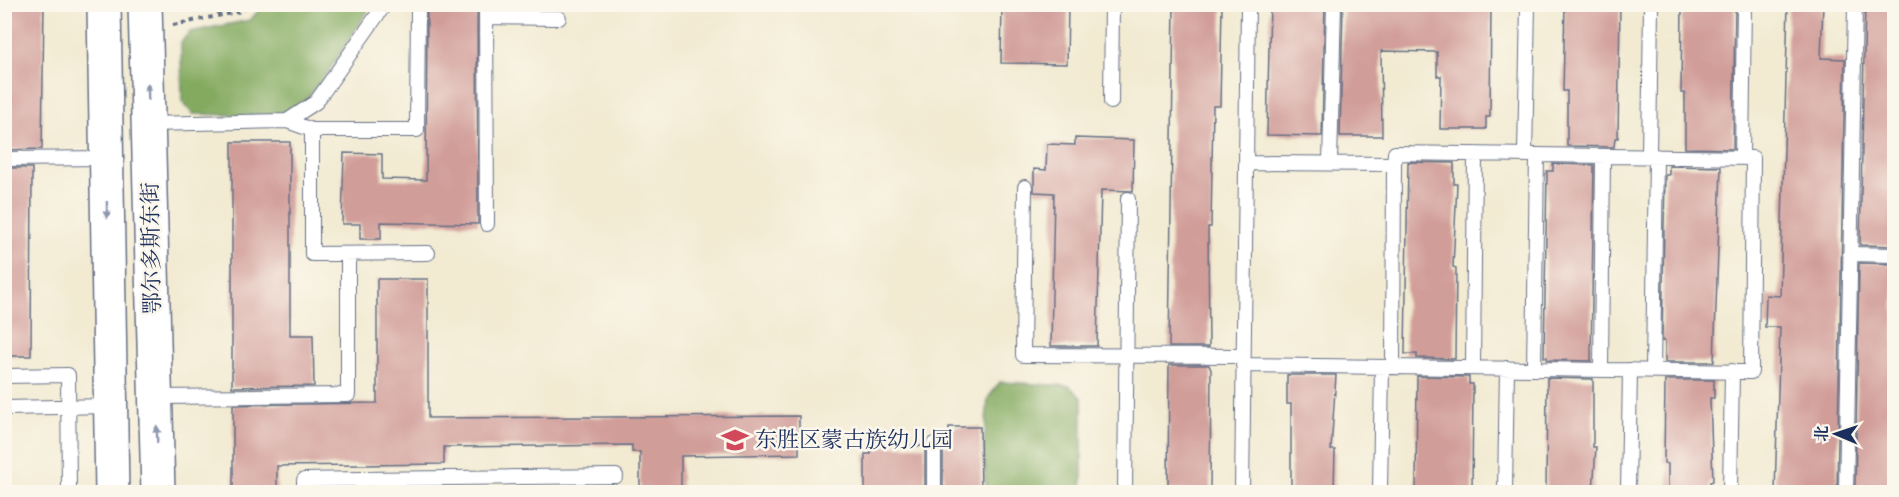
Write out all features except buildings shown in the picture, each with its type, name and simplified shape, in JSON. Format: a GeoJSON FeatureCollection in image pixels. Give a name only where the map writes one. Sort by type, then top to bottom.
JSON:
{"type":"FeatureCollection","features":[{"type":"Feature","properties":{"kind":"main road","name":"鄂尔多斯东街"},"geometry":{"type":"LineString","coordinates":[[104,4],[112,492]]}},
{"type":"Feature","properties":{"kind":"main road","name":"鄂尔多斯东街"},"geometry":{"type":"LineString","coordinates":[[146,18],[158,492]]}},
{"type":"Feature","properties":{"kind":"lane"},"geometry":{"type":"LineString","coordinates":[[287,121],[316,102],[385,4]]}},
{"type":"Feature","properties":{"kind":"lane"},"geometry":{"type":"LineString","coordinates":[[149,124],[287,121],[312,130],[417,130],[418,4]]}},
{"type":"Feature","properties":{"kind":"lane"},"geometry":{"type":"LineString","coordinates":[[1111,102],[1112,4]]}},
{"type":"Feature","properties":{"kind":"lane"},"geometry":{"type":"LineString","coordinates":[[1242,492],[1248,4]]}},
{"type":"Feature","properties":{"kind":"lane"},"geometry":{"type":"LineString","coordinates":[[1330,163],[1334,4]]}},
{"type":"Feature","properties":{"kind":"lane"},"geometry":{"type":"LineString","coordinates":[[1528,4],[1534,369]]}},
{"type":"Feature","properties":{"kind":"lane"},"geometry":{"type":"LineString","coordinates":[[1742,158],[1744,4]]}},
{"type":"Feature","properties":{"kind":"lane"},"geometry":{"type":"LineString","coordinates":[[1846,492],[1855,4]]}},
{"type":"Feature","properties":{"kind":"lane"},"geometry":{"type":"LineString","coordinates":[[1651,5],[1653,370]]}},
{"type":"Feature","properties":{"kind":"lane"},"geometry":{"type":"LineString","coordinates":[[487,224],[486,11],[559,18]]}},
{"type":"Feature","properties":{"kind":"lane"},"geometry":{"type":"LineString","coordinates":[[312,130],[312,254],[428,253]]}},
{"type":"Feature","properties":{"kind":"lane"},"geometry":{"type":"LineString","coordinates":[[1024,187],[1023,355],[1128,356],[1387,367],[1751,372],[1753,158],[1395,153],[1387,367],[1380,492]]}},
{"type":"Feature","properties":{"kind":"lane"},"geometry":{"type":"LineString","coordinates":[[1473,368],[1475,154]]}},
{"type":"Feature","properties":{"kind":"lane"},"geometry":{"type":"LineString","coordinates":[[1601,369],[1603,156]]}},
{"type":"Feature","properties":{"kind":"lane"},"geometry":{"type":"LineString","coordinates":[[4,159],[106,158]]}},
{"type":"Feature","properties":{"kind":"lane"},"geometry":{"type":"LineString","coordinates":[[1246,163],[1394,164]]}},
{"type":"Feature","properties":{"kind":"lane"},"geometry":{"type":"LineString","coordinates":[[1125,492],[1128,199]]}},
{"type":"Feature","properties":{"kind":"lane"},"geometry":{"type":"LineString","coordinates":[[156,397],[348,395],[348,254]]}},
{"type":"Feature","properties":{"kind":"lane"},"geometry":{"type":"LineString","coordinates":[[1850,254],[1894,255]]}},
{"type":"Feature","properties":{"kind":"lane"},"geometry":{"type":"LineString","coordinates":[[1505,492],[1507,369]]}},
{"type":"Feature","properties":{"kind":"lane"},"geometry":{"type":"LineString","coordinates":[[1628,492],[1630,370]]}},
{"type":"Feature","properties":{"kind":"lane"},"geometry":{"type":"LineString","coordinates":[[1730,492],[1732,371]]}},
{"type":"Feature","properties":{"kind":"lane"},"geometry":{"type":"LineString","coordinates":[[4,376],[68,375],[69,492]]}},
{"type":"Feature","properties":{"kind":"lane"},"geometry":{"type":"LineString","coordinates":[[4,408],[111,406]]}},
{"type":"Feature","properties":{"kind":"lane"},"geometry":{"type":"LineString","coordinates":[[934,444],[934,492]]}},
{"type":"Feature","properties":{"kind":"lane"},"geometry":{"type":"LineString","coordinates":[[304,492],[304,480],[362,486],[616,476]]}},
{"type":"Feature","properties":{"kind":"path"},"geometry":{"type":"LineString","coordinates":[[146,18],[242,12],[248,4]]}},
{"type":"Feature","properties":{"kind":"green space"},"geometry":{"type":"Polygon","coordinates":[[[264,5],[372,5],[324,77],[303,102],[294,108],[258,115],[193,114],[182,102],[181,42],[190,32],[250,20],[264,5]]]}},
{"type":"Feature","properties":{"kind":"green space"},"geometry":{"type":"Polygon","coordinates":[[[1000,382],[1069,386],[1082,398],[1082,492],[986,492],[984,447],[988,398],[1000,382]]]}},
{"type":"Feature","properties":{"kind":"place","name":"东胜区蒙古族幼儿园"},"geometry":{"type":"Point","coordinates":[735,440]}}]}
